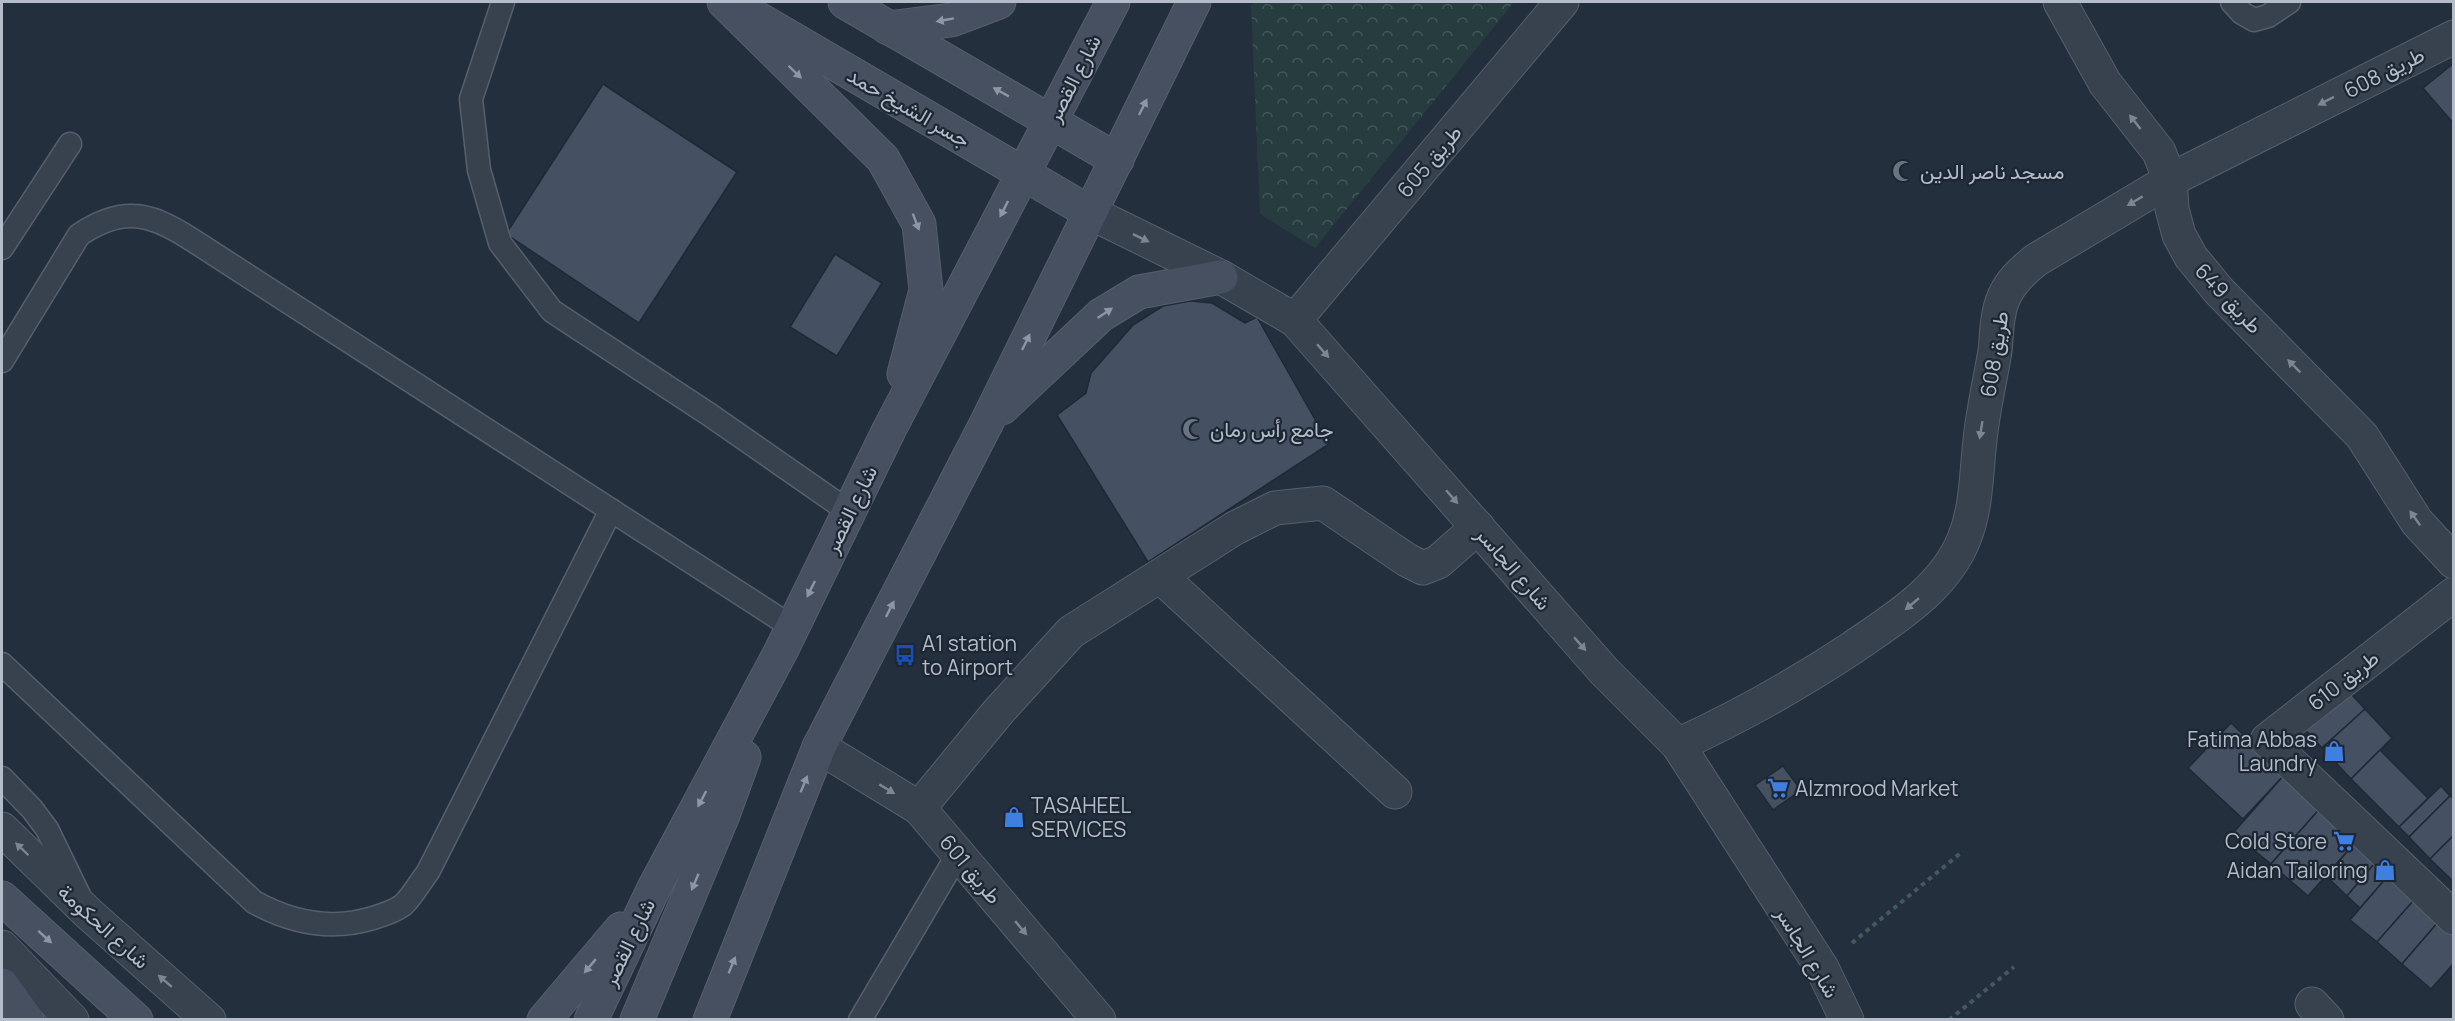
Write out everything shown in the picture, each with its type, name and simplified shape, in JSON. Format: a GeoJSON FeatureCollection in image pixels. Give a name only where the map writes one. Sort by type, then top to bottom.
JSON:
{"type":"FeatureCollection","features":[{"type":"Feature","properties":{"kind":"main road"},"geometry":{"type":"LineString","coordinates":[[723,2],[883,159],[919,224],[926,290],[889,430]]}},
{"type":"Feature","properties":{"kind":"main road","name":"جسر الشيخ حمد"},"geometry":{"type":"LineString","coordinates":[[729,2],[1089,212]]}},
{"type":"Feature","properties":{"kind":"main road"},"geometry":{"type":"LineString","coordinates":[[845,2],[1118,160]]}},
{"type":"Feature","properties":{"kind":"main road"},"geometry":{"type":"LineString","coordinates":[[888,28],[951,20],[999,2]]}},
{"type":"Feature","properties":{"kind":"main road","name":"شارع القصر"},"geometry":{"type":"LineString","coordinates":[[591,1020],[654,888],[787,639],[889,430],[1113,2]]}},
{"type":"Feature","properties":{"kind":"main road"},"geometry":{"type":"LineString","coordinates":[[711,1020],[819,747],[986,424],[1194,2]]}},
{"type":"Feature","properties":{"kind":"main road"},"geometry":{"type":"LineString","coordinates":[[986,424],[1101,315],[1139,292],[1221,277]]}},
{"type":"Feature","properties":{"kind":"main road"},"geometry":{"type":"LineString","coordinates":[[638,1020],[723,815],[787,639]]}},
{"type":"Feature","properties":{"kind":"main road"},"geometry":{"type":"LineString","coordinates":[[544,1020],[654,888]]}},
{"type":"Feature","properties":{"kind":"main road"},"geometry":{"type":"LineString","coordinates":[[2,898],[136,1020]]}},
{"type":"Feature","properties":{"kind":"main road"},"geometry":{"type":"LineString","coordinates":[[2,985],[27,1020]]}},
{"type":"Feature","properties":{"kind":"street","name":"طريق 605"},"geometry":{"type":"LineString","coordinates":[[1295,320],[1562,2]]}},
{"type":"Feature","properties":{"kind":"street","name":"طريق 649"},"geometry":{"type":"LineString","coordinates":[[2060,2],[2105,83],[2159,152],[2170,180],[2172,209],[2179,235],[2198,267],[2362,436],[2417,522],[2454,562]]}},
{"type":"Feature","properties":{"kind":"street","name":"طريق 608"},"geometry":{"type":"LineString","coordinates":[[1678,745],[1760,706],[1812,675],[1897,617],[1922,596],[1946,570],[1964,540],[1974,507],[1980,440],[2002,300],[2022,271],[2036,260],[2170,180],[2454,37]]}},
{"type":"Feature","properties":{"kind":"street","name":"شارع الجاسر"},"geometry":{"type":"LineString","coordinates":[[1089,212],[1221,277],[1295,320],[1604,671],[1678,745],[1822,968],[1847,1020]]}},
{"type":"Feature","properties":{"kind":"street"},"geometry":{"type":"LineString","coordinates":[[919,808],[999,711],[1071,632],[1235,528],[1275,508],[1323,503],[1407,560],[1423,568],[1438,562],[1478,527]]}},
{"type":"Feature","properties":{"kind":"street"},"geometry":{"type":"LineString","coordinates":[[1160,576],[1395,792]]}},
{"type":"Feature","properties":{"kind":"street","name":"طريق 610"},"geometry":{"type":"LineString","coordinates":[[2454,594],[2266,740],[2454,918]]}},
{"type":"Feature","properties":{"kind":"street","name":"طريق 601"},"geometry":{"type":"LineString","coordinates":[[819,747],[919,808],[1099,1020]]}},
{"type":"Feature","properties":{"kind":"street","name":"شارع الحكومة"},"geometry":{"type":"LineString","coordinates":[[2,829],[88,913],[209,1020]]}},
{"type":"Feature","properties":{"kind":"street"},"geometry":{"type":"LineString","coordinates":[[2,947],[72,1020]]}},
{"type":"Feature","properties":{"kind":"lane"},"geometry":{"type":"LineString","coordinates":[[503,2],[471,99],[479,170],[500,243],[552,311],[710,415],[848,511]]}},
{"type":"Feature","properties":{"kind":"lane"},"geometry":{"type":"LineString","coordinates":[[2232,2],[2242,13],[2254,20],[2268,16],[2289,2]]}},
{"type":"Feature","properties":{"kind":"lane"},"geometry":{"type":"LineString","coordinates":[[2,248],[70,144]]}},
{"type":"Feature","properties":{"kind":"lane"},"geometry":{"type":"LineString","coordinates":[[2,361],[79,235],[109,219],[125,216],[156,219],[171,226],[611,510],[787,639]]}},
{"type":"Feature","properties":{"kind":"lane"},"geometry":{"type":"LineString","coordinates":[[2,664],[254,902],[293,920],[316,925],[363,921],[384,915],[403,905],[428,872],[611,510]]}},
{"type":"Feature","properties":{"kind":"lane"},"geometry":{"type":"LineString","coordinates":[[2,778],[32,809],[47,829],[88,913]]}},
{"type":"Feature","properties":{"kind":"lane"},"geometry":{"type":"LineString","coordinates":[[860,1020],[958,854]]}},
{"type":"Feature","properties":{"kind":"path"},"geometry":{"type":"LineString","coordinates":[[1822,968],[1964,851]]}},
{"type":"Feature","properties":{"kind":"path"},"geometry":{"type":"LineString","coordinates":[[1949,1020],[2014,967]]}},
{"type":"Feature","properties":{"kind":"green space"},"geometry":{"type":"Polygon","coordinates":[[[1254,2],[1514,2],[1315,248],[1260,214],[1251,6],[1254,2]]]}},
{"type":"Feature","properties":{"kind":"building"},"geometry":{"type":"Polygon","coordinates":[[[2454,63],[2454,124],[2423,88],[2454,63]]]}},
{"type":"Feature","properties":{"kind":"building"},"geometry":{"type":"Polygon","coordinates":[[[603,84],[737,172],[639,323],[506,234],[603,84]]]}},
{"type":"Feature","properties":{"kind":"building"},"geometry":{"type":"Polygon","coordinates":[[[835,254],[882,283],[837,356],[790,327],[835,254]]]}},
{"type":"Feature","properties":{"kind":"building","name":"جامع رأس رمان"},"geometry":{"type":"Polygon","coordinates":[[[1190,301],[1212,303],[1245,323],[1257,317],[1329,444],[1148,562],[1057,415],[1086,393],[1091,373],[1133,325],[1163,306],[1190,301]]]}},
{"type":"Feature","properties":{"kind":"building"},"geometry":{"type":"Polygon","coordinates":[[[2341,683],[2365,709],[2322,748],[2298,722],[2341,683]]]}},
{"type":"Feature","properties":{"kind":"building"},"geometry":{"type":"Polygon","coordinates":[[[2365,709],[2392,738],[2351,779],[2322,748],[2365,709]]]}},
{"type":"Feature","properties":{"kind":"building"},"geometry":{"type":"Polygon","coordinates":[[[2231,723],[2285,774],[2243,819],[2188,768],[2231,723]]]}},
{"type":"Feature","properties":{"kind":"building"},"geometry":{"type":"Polygon","coordinates":[[[2380,750],[2428,798],[2399,827],[2351,779],[2380,750]]]}},
{"type":"Feature","properties":{"kind":"building","name":"Alzmrood Market"},"geometry":{"type":"Polygon","coordinates":[[[1783,766],[1801,790],[1773,810],[1755,785],[1783,766]]]}},
{"type":"Feature","properties":{"kind":"building"},"geometry":{"type":"Polygon","coordinates":[[[2285,774],[2323,805],[2271,864],[2233,833],[2285,774]]]}},
{"type":"Feature","properties":{"kind":"building"},"geometry":{"type":"Polygon","coordinates":[[[2441,786],[2450,796],[2409,837],[2399,827],[2441,786]]]}},
{"type":"Feature","properties":{"kind":"building"},"geometry":{"type":"Polygon","coordinates":[[[2450,796],[2454,799],[2454,835],[2430,859],[2409,837],[2450,796]]]}},
{"type":"Feature","properties":{"kind":"building"},"geometry":{"type":"Polygon","coordinates":[[[2323,805],[2359,838],[2308,896],[2271,864],[2323,805]]]}},
{"type":"Feature","properties":{"kind":"building"},"geometry":{"type":"Polygon","coordinates":[[[2454,835],[2454,882],[2430,859],[2454,835]]]}},
{"type":"Feature","properties":{"kind":"building"},"geometry":{"type":"Polygon","coordinates":[[[2359,838],[2380,857],[2347,896],[2326,876],[2359,838]]]}},
{"type":"Feature","properties":{"kind":"building"},"geometry":{"type":"Polygon","coordinates":[[[2380,857],[2394,869],[2360,908],[2347,896],[2380,857]]]}},
{"type":"Feature","properties":{"kind":"building"},"geometry":{"type":"Polygon","coordinates":[[[2394,869],[2421,892],[2377,942],[2350,920],[2394,869]]]}},
{"type":"Feature","properties":{"kind":"building"},"geometry":{"type":"Polygon","coordinates":[[[2421,892],[2445,914],[2402,964],[2377,942],[2421,892]]]}},
{"type":"Feature","properties":{"kind":"building"},"geometry":{"type":"Polygon","coordinates":[[[2445,914],[2454,921],[2454,963],[2431,989],[2402,964],[2445,914]]]}},
{"type":"Feature","properties":{"kind":"place","name":"مسجد ناصر الدين"},"geometry":{"type":"Point","coordinates":[1903,171]}},
{"type":"Feature","properties":{"kind":"place","name":"جامع رأس رمان"},"geometry":{"type":"Point","coordinates":[1193,429]}},
{"type":"Feature","properties":{"kind":"place","name":"A1 station to Airport"},"geometry":{"type":"Point","coordinates":[905,655]}},
{"type":"Feature","properties":{"kind":"place","name":"Fatima Abbas Laundry"},"geometry":{"type":"Point","coordinates":[2334,751]}},
{"type":"Feature","properties":{"kind":"place","name":"Alzmrood Market"},"geometry":{"type":"Point","coordinates":[1778,788]}},
{"type":"Feature","properties":{"kind":"place","name":"TASAHEEL SERVICES"},"geometry":{"type":"Point","coordinates":[1014,817]}},
{"type":"Feature","properties":{"kind":"place","name":"Cold Store"},"geometry":{"type":"Point","coordinates":[2344,841]}},
{"type":"Feature","properties":{"kind":"place","name":"Aidan Tailoring"},"geometry":{"type":"Point","coordinates":[2385,870]}}]}
